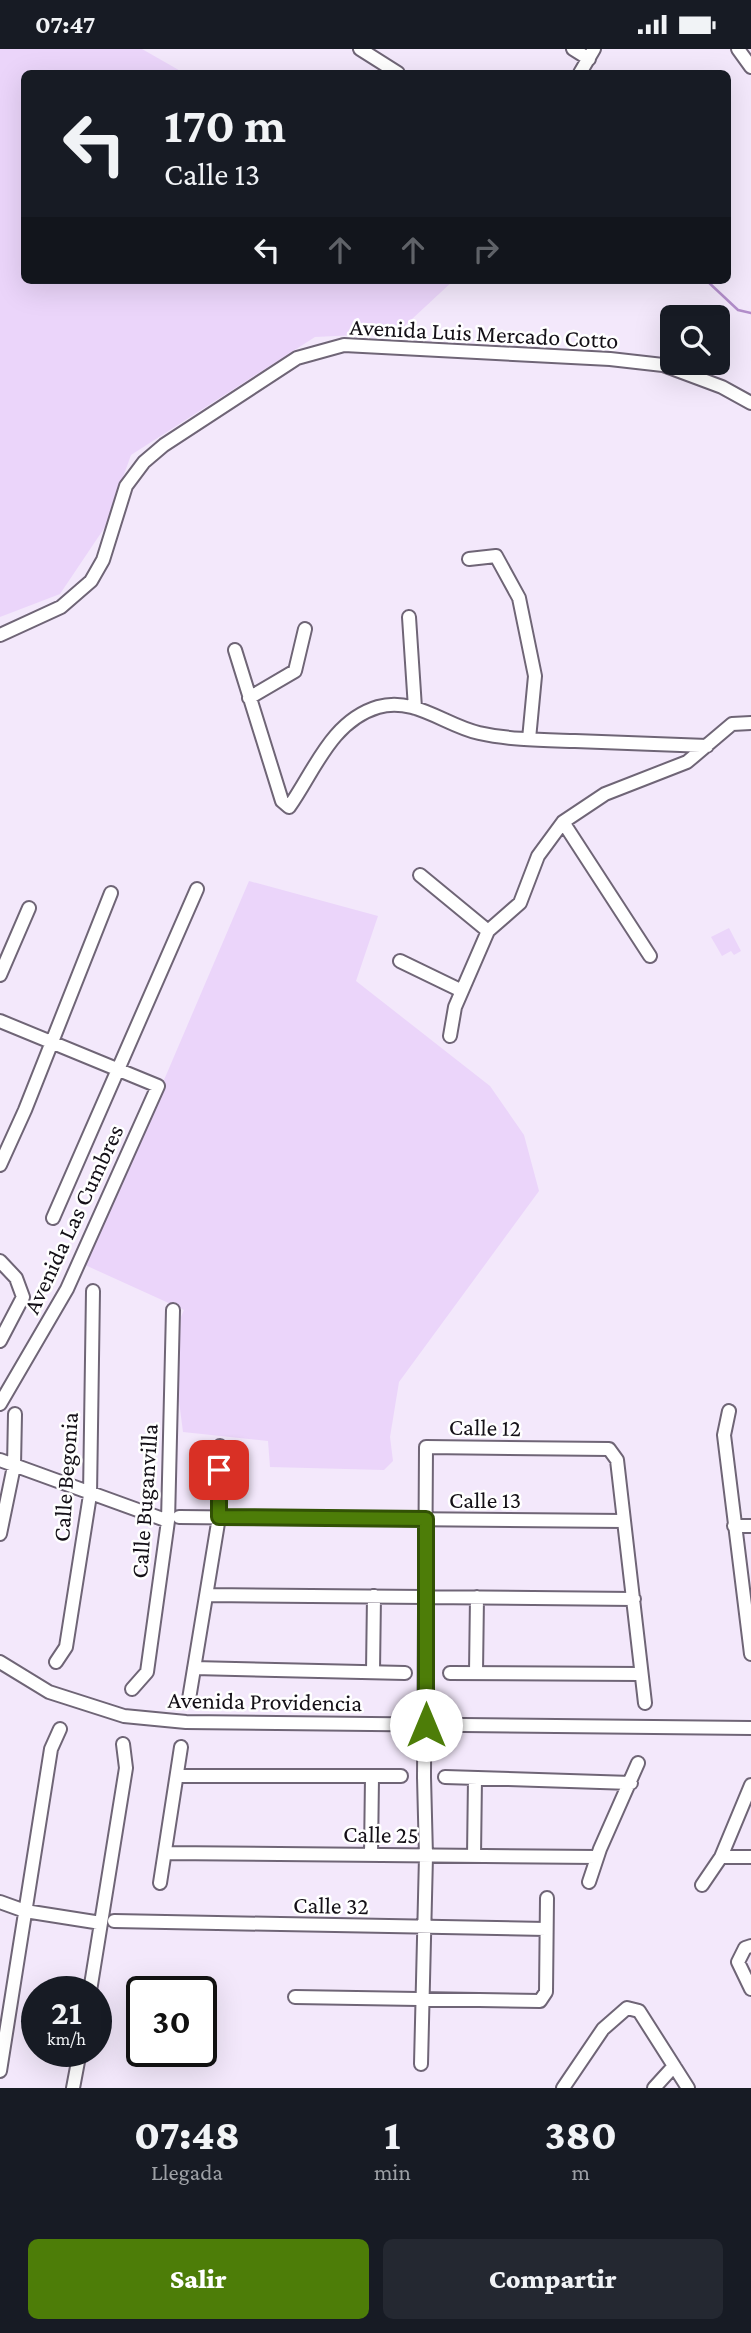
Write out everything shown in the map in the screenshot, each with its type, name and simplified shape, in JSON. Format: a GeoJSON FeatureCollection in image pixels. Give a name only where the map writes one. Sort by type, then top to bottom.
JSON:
{"type":"FeatureCollection","features":[{"type":"Feature","properties":{"kind":"street"},"geometry":{"type":"LineString","coordinates":[[360,49],[393,70]]}},
{"type":"Feature","properties":{"kind":"street"},"geometry":{"type":"LineString","coordinates":[[573,49],[591,54],[582,70]]}},
{"type":"Feature","properties":{"kind":"street"},"geometry":{"type":"LineString","coordinates":[[738,49],[751,67]]}},
{"type":"Feature","properties":{"kind":"street","name":"Avenida Luis Mercado Cotto"},"geometry":{"type":"LineString","coordinates":[[0,635],[61,607],[91,581],[103,560],[126,486],[144,462],[164,445],[296,358],[345,345],[610,359],[663,365],[722,387],[751,403]]}},
{"type":"Feature","properties":{"kind":"street"},"geometry":{"type":"LineString","coordinates":[[469,559],[496,556],[519,598],[535,676],[529,739]]}},
{"type":"Feature","properties":{"kind":"street"},"geometry":{"type":"LineString","coordinates":[[409,617],[415,708]]}},
{"type":"Feature","properties":{"kind":"street"},"geometry":{"type":"LineString","coordinates":[[249,698],[295,671],[305,629]]}},
{"type":"Feature","properties":{"kind":"street"},"geometry":{"type":"LineString","coordinates":[[235,650],[282,801],[289,807],[321,752],[350,723],[377,707],[391,705],[415,708],[478,733],[529,739],[707,746]]}},
{"type":"Feature","properties":{"kind":"street"},"geometry":{"type":"LineString","coordinates":[[450,1036],[462,991],[488,930],[520,903],[538,856],[563,822],[605,794],[687,762],[732,724],[751,723]]}},
{"type":"Feature","properties":{"kind":"street"},"geometry":{"type":"LineString","coordinates":[[563,822],[650,956]]}},
{"type":"Feature","properties":{"kind":"street"},"geometry":{"type":"LineString","coordinates":[[420,875],[488,930]]}},
{"type":"Feature","properties":{"kind":"street"},"geometry":{"type":"LineString","coordinates":[[53,1217],[197,889]]}},
{"type":"Feature","properties":{"kind":"street"},"geometry":{"type":"LineString","coordinates":[[0,1165],[111,893]]}},
{"type":"Feature","properties":{"kind":"street"},"geometry":{"type":"LineString","coordinates":[[0,975],[29,908]]}},
{"type":"Feature","properties":{"kind":"street"},"geometry":{"type":"LineString","coordinates":[[400,961],[462,991]]}},
{"type":"Feature","properties":{"kind":"street"},"geometry":{"type":"LineString","coordinates":[[0,1021],[119,1070]]}},
{"type":"Feature","properties":{"kind":"street","name":"Avenida Las Cumbres"},"geometry":{"type":"LineString","coordinates":[[0,1404],[67,1289],[158,1086],[119,1070]]}},
{"type":"Feature","properties":{"kind":"street"},"geometry":{"type":"LineString","coordinates":[[0,1261],[16,1278],[23,1297],[2,1333]]}},
{"type":"Feature","properties":{"kind":"street","name":"Calle Begonia"},"geometry":{"type":"LineString","coordinates":[[55,1662],[66,1647],[90,1495],[93,1291]]}},
{"type":"Feature","properties":{"kind":"street","name":"Calle Buganvilla"},"geometry":{"type":"LineString","coordinates":[[132,1689],[148,1672],[174,1519],[173,1310]]}},
{"type":"Feature","properties":{"kind":"street"},"geometry":{"type":"LineString","coordinates":[[729,1412],[724,1435],[734,1526],[748,1602],[751,1654]]}},
{"type":"Feature","properties":{"kind":"street"},"geometry":{"type":"LineString","coordinates":[[0,1534],[14,1466],[15,1414]]}},
{"type":"Feature","properties":{"kind":"street"},"geometry":{"type":"LineString","coordinates":[[189,1699],[219,1517],[220,1446]]}},
{"type":"Feature","properties":{"kind":"street","name":"Calle 12"},"geometry":{"type":"LineString","coordinates":[[421,2064],[426,1856],[426,1447],[609,1449],[617,1459],[645,1703]]}},
{"type":"Feature","properties":{"kind":"street","name":"Calle 13"},"geometry":{"type":"LineString","coordinates":[[0,1460],[90,1495],[174,1519],[219,1517],[624,1521]]}},
{"type":"Feature","properties":{"kind":"street"},"geometry":{"type":"LineString","coordinates":[[734,1526],[751,1526]]}},
{"type":"Feature","properties":{"kind":"street"},"geometry":{"type":"LineString","coordinates":[[207,1595],[634,1599]]}},
{"type":"Feature","properties":{"kind":"street"},"geometry":{"type":"LineString","coordinates":[[373,1671],[374,1596]]}},
{"type":"Feature","properties":{"kind":"street"},"geometry":{"type":"LineString","coordinates":[[477,1597],[477,1672]]}},
{"type":"Feature","properties":{"kind":"street","name":"Avenida Providencia"},"geometry":{"type":"LineString","coordinates":[[0,1662],[49,1692],[124,1716],[186,1722],[751,1728]]}},
{"type":"Feature","properties":{"kind":"street"},"geometry":{"type":"LineString","coordinates":[[194,1668],[405,1673]]}},
{"type":"Feature","properties":{"kind":"street"},"geometry":{"type":"LineString","coordinates":[[450,1674],[640,1674]]}},
{"type":"Feature","properties":{"kind":"street"},"geometry":{"type":"LineString","coordinates":[[0,2071],[51,1749],[60,1729]]}},
{"type":"Feature","properties":{"kind":"street"},"geometry":{"type":"LineString","coordinates":[[94,1976],[108,1922],[126,1768],[123,1744]]}},
{"type":"Feature","properties":{"kind":"street"},"geometry":{"type":"LineString","coordinates":[[160,1883],[181,1747]]}},
{"type":"Feature","properties":{"kind":"street"},"geometry":{"type":"LineString","coordinates":[[589,1882],[597,1857],[638,1763]]}},
{"type":"Feature","properties":{"kind":"street"},"geometry":{"type":"LineString","coordinates":[[178,1776],[401,1776]]}},
{"type":"Feature","properties":{"kind":"street"},"geometry":{"type":"LineString","coordinates":[[371,1855],[372,1777]]}},
{"type":"Feature","properties":{"kind":"street"},"geometry":{"type":"LineString","coordinates":[[445,1777],[631,1783]]}},
{"type":"Feature","properties":{"kind":"street"},"geometry":{"type":"LineString","coordinates":[[474,1856],[475,1778]]}},
{"type":"Feature","properties":{"kind":"street"},"geometry":{"type":"LineString","coordinates":[[702,1885],[721,1857],[751,1785]]}},
{"type":"Feature","properties":{"kind":"street","name":"Calle 25"},"geometry":{"type":"LineString","coordinates":[[166,1853],[597,1857]]}},
{"type":"Feature","properties":{"kind":"street"},"geometry":{"type":"LineString","coordinates":[[721,1857],[751,1857]]}},
{"type":"Feature","properties":{"kind":"street"},"geometry":{"type":"LineString","coordinates":[[296,1997],[540,2001],[546,1992],[547,1898]]}},
{"type":"Feature","properties":{"kind":"street","name":"Calle 32"},"geometry":{"type":"LineString","coordinates":[[0,1902],[25,1910],[108,1922],[546,1929]]}},
{"type":"Feature","properties":{"kind":"street"},"geometry":{"type":"LineString","coordinates":[[751,1946],[745,1948],[738,1962],[751,1989]]}},
{"type":"Feature","properties":{"kind":"street"},"geometry":{"type":"LineString","coordinates":[[563,2088],[603,2029],[627,2008],[639,2011],[688,2088]]}},
{"type":"Feature","properties":{"kind":"street"},"geometry":{"type":"LineString","coordinates":[[654,2088],[674,2066]]}},
{"type":"Feature","properties":{"kind":"street"},"geometry":{"type":"LineString","coordinates":[[73,2088],[77,2067]]}},
{"type":"Feature","properties":{"kind":"shaded area"},"geometry":{"type":"Polygon","coordinates":[[[0,49],[142,49],[179,70],[21,70],[21,284],[450,284],[397,333],[315,337],[131,455],[105,527],[60,594],[0,617],[0,49]]]}},
{"type":"Feature","properties":{"kind":"shaded area"},"geometry":{"type":"Polygon","coordinates":[[[249,881],[378,916],[356,981],[490,1086],[524,1135],[539,1191],[399,1382],[390,1437],[393,1461],[384,1470],[270,1467],[268,1441],[183,1432],[171,1340],[184,1310],[85,1265],[249,881]]]}},
{"type":"Feature","properties":{"kind":"shaded area"},"geometry":{"type":"Polygon","coordinates":[[[729,928],[741,951],[734,955],[731,951],[722,956],[711,937],[729,928]]]}},
{"type":"Feature","properties":{"kind":"waterway"},"geometry":{"type":"LineString","coordinates":[[710,284],[738,310],[751,313]]}},
{"type":"Feature","properties":{"kind":"route"},"geometry":{"type":"LineString","coordinates":[[219,1470],[219,1517],[426,1519],[426,1725]]}}]}
